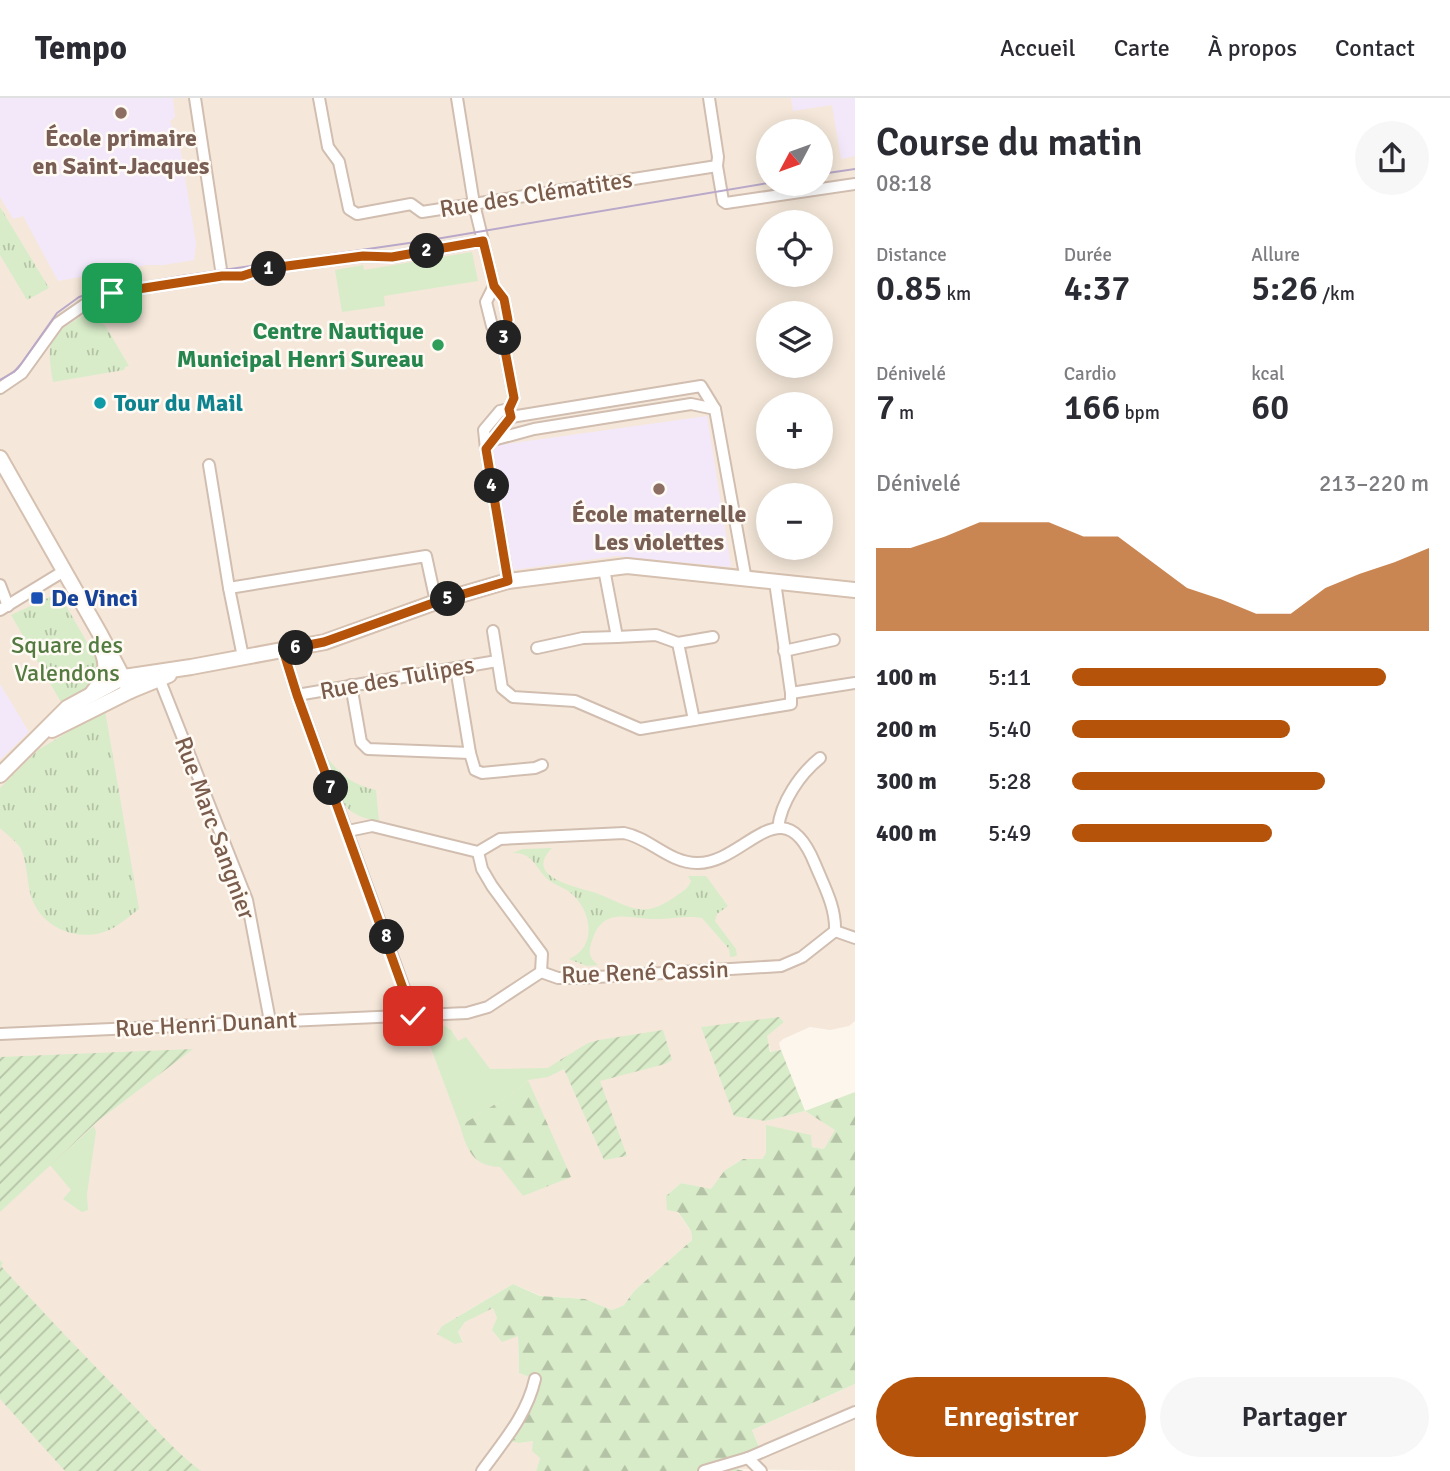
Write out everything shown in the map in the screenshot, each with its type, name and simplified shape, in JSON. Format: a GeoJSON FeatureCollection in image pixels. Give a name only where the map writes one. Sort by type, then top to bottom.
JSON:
{"type":"FeatureCollection","features":[{"type":"Feature","properties":{"kind":"main road"},"geometry":{"type":"LineString","coordinates":[[0,458],[95,637],[124,682]]}},
{"type":"Feature","properties":{"kind":"main road"},"geometry":{"type":"LineString","coordinates":[[0,474],[124,682]]}},
{"type":"Feature","properties":{"kind":"main road"},"geometry":{"type":"LineString","coordinates":[[0,775],[68,709],[83,707],[124,682],[324,642],[436,602],[508,581],[627,566],[855,590]]}},
{"type":"Feature","properties":{"kind":"main road"},"geometry":{"type":"LineString","coordinates":[[83,707],[105,675],[107,666],[95,637]]}},
{"type":"Feature","properties":{"kind":"main road"},"geometry":{"type":"LineString","coordinates":[[124,682],[159,678],[191,667]]}},
{"type":"Feature","properties":{"kind":"street"},"geometry":{"type":"LineString","coordinates":[[195,98],[222,276]]}},
{"type":"Feature","properties":{"kind":"street","name":"Rue des Clématites"},"geometry":{"type":"LineString","coordinates":[[319,98],[328,147],[339,162],[349,209],[357,214],[411,204],[422,212],[717,166]]}},
{"type":"Feature","properties":{"kind":"street"},"geometry":{"type":"LineString","coordinates":[[457,98],[474,204],[494,286],[504,299],[508,320],[503,340],[514,398],[510,413],[486,449]]}},
{"type":"Feature","properties":{"kind":"street"},"geometry":{"type":"LineString","coordinates":[[709,98],[723,201],[730,204],[855,184]]}},
{"type":"Feature","properties":{"kind":"street"},"geometry":{"type":"LineString","coordinates":[[0,388],[22,373],[58,323],[94,300],[112,293],[222,276],[242,276],[264,269],[363,256],[392,257],[483,241]]}},
{"type":"Feature","properties":{"kind":"street"},"geometry":{"type":"LineString","coordinates":[[494,286],[486,302],[492,326],[503,340]]}},
{"type":"Feature","properties":{"kind":"street"},"geometry":{"type":"LineString","coordinates":[[508,581],[484,429],[500,411],[510,413],[701,386],[715,409],[746,580]]}},
{"type":"Feature","properties":{"kind":"street"},"geometry":{"type":"LineString","coordinates":[[493,440],[534,429],[691,404],[715,409]]}},
{"type":"Feature","properties":{"kind":"street"},"geometry":{"type":"LineString","coordinates":[[209,465],[243,657]]}},
{"type":"Feature","properties":{"kind":"street"},"geometry":{"type":"LineString","coordinates":[[229,588],[426,555],[436,602]]}},
{"type":"Feature","properties":{"kind":"street"},"geometry":{"type":"LineString","coordinates":[[604,569],[617,637]]}},
{"type":"Feature","properties":{"kind":"street"},"geometry":{"type":"LineString","coordinates":[[0,585],[4,608],[61,574]]}},
{"type":"Feature","properties":{"kind":"street"},"geometry":{"type":"LineString","coordinates":[[775,582],[791,694],[855,683]]}},
{"type":"Feature","properties":{"kind":"street","name":"Rue des Tulipes"},"geometry":{"type":"LineString","coordinates":[[493,631],[502,688],[513,697],[575,701],[639,729],[791,704],[791,694]]}},
{"type":"Feature","properties":{"kind":"street"},"geometry":{"type":"LineString","coordinates":[[537,648],[583,638],[656,635],[678,643],[713,636]]}},
{"type":"Feature","properties":{"kind":"street"},"geometry":{"type":"LineString","coordinates":[[784,650],[834,640]]}},
{"type":"Feature","properties":{"kind":"street"},"geometry":{"type":"LineString","coordinates":[[678,643],[694,720]]}},
{"type":"Feature","properties":{"kind":"street"},"geometry":{"type":"LineString","coordinates":[[283,650],[420,1032]]}},
{"type":"Feature","properties":{"kind":"street","name":"Rue des Tulipes"},"geometry":{"type":"LineString","coordinates":[[297,695],[497,661]]}},
{"type":"Feature","properties":{"kind":"street"},"geometry":{"type":"LineString","coordinates":[[456,668],[474,768],[482,773],[542,765]]}},
{"type":"Feature","properties":{"kind":"street","name":"Rue Marc Sangnier"},"geometry":{"type":"LineString","coordinates":[[159,678],[247,900],[270,1021]]}},
{"type":"Feature","properties":{"kind":"street"},"geometry":{"type":"LineString","coordinates":[[351,685],[361,742],[368,749],[470,753]]}},
{"type":"Feature","properties":{"kind":"street"},"geometry":{"type":"LineString","coordinates":[[778,828],[779,820],[797,782],[804,771],[820,758]]}},
{"type":"Feature","properties":{"kind":"street"},"geometry":{"type":"LineString","coordinates":[[348,831],[372,826],[478,852],[500,839],[615,832],[632,834],[680,860],[703,863],[730,854],[763,831],[778,828],[798,835],[808,848],[834,911],[835,931],[855,938]]}},
{"type":"Feature","properties":{"kind":"street"},"geometry":{"type":"LineString","coordinates":[[478,852],[482,869],[492,886],[542,954],[541,972]]}},
{"type":"Feature","properties":{"kind":"street","name":"Rue René Cassin"},"geometry":{"type":"LineString","coordinates":[[413,1016],[478,1011],[541,972],[558,978],[580,978],[781,966],[803,957],[835,931]]}},
{"type":"Feature","properties":{"kind":"street","name":"Rue Henri Dunant"},"geometry":{"type":"LineString","coordinates":[[0,1034],[413,1016]]}},
{"type":"Feature","properties":{"kind":"street"},"geometry":{"type":"LineString","coordinates":[[482,1471],[519,1420],[531,1397],[535,1379]]}},
{"type":"Feature","properties":{"kind":"street"},"geometry":{"type":"LineString","coordinates":[[704,1471],[748,1458],[855,1412]]}},
{"type":"Feature","properties":{"kind":"street"},"geometry":{"type":"LineString","coordinates":[[748,1458],[761,1471]]}},
{"type":"Feature","properties":{"kind":"shaded area"},"geometry":{"type":"Polygon","coordinates":[[[0,98],[855,98],[855,1021],[849,1026],[830,1030],[810,1027],[783,1039],[779,1043],[781,1050],[771,1052],[766,1035],[784,1022],[702,1027],[766,1121],[805,1111],[836,1130],[824,1149],[812,1147],[766,1126],[766,1153],[762,1159],[743,1159],[725,1170],[711,1190],[681,1183],[666,1196],[691,1231],[692,1240],[634,1291],[624,1305],[612,1310],[585,1299],[541,1296],[513,1284],[442,1326],[463,1341],[458,1332],[465,1322],[493,1307],[497,1318],[518,1336],[519,1373],[529,1377],[532,1402],[520,1443],[533,1441],[540,1458],[536,1471],[0,1471],[0,98]]]}},
{"type":"Feature","properties":{"kind":"shaded area"},"geometry":{"type":"Polygon","coordinates":[[[0,98],[173,98],[175,117],[170,121],[172,127],[177,129],[196,243],[194,260],[147,265],[58,281],[23,216],[13,219],[0,197],[0,98]]]}},
{"type":"Feature","properties":{"kind":"shaded area"},"geometry":{"type":"Polygon","coordinates":[[[791,98],[855,98],[855,156],[841,159],[832,105],[793,111],[791,98]]]}},
{"type":"Feature","properties":{"kind":"shaded area"},"geometry":{"type":"Polygon","coordinates":[[[707,416],[731,567],[616,556],[513,570],[492,446],[707,416]]]}},
{"type":"Feature","properties":{"kind":"shaded area"},"geometry":{"type":"Polygon","coordinates":[[[0,684],[29,732],[1,759],[0,758],[0,684]]]}},
{"type":"Feature","properties":{"kind":"shaded area"},"geometry":{"type":"Polygon","coordinates":[[[855,1384],[855,1471],[736,1469],[729,1458],[759,1447],[752,1430],[855,1384]]]}},
{"type":"Feature","properties":{"kind":"green space"},"geometry":{"type":"Polygon","coordinates":[[[0,207],[49,288],[27,300],[0,255],[0,207]]]}},
{"type":"Feature","properties":{"kind":"green space"},"geometry":{"type":"Polygon","coordinates":[[[472,252],[478,281],[384,296],[385,306],[342,312],[335,270],[363,265],[364,270],[472,252]]]}},
{"type":"Feature","properties":{"kind":"green space"},"geometry":{"type":"Polygon","coordinates":[[[84,315],[105,325],[129,366],[124,370],[53,382],[50,357],[52,341],[63,328],[84,315]]]}},
{"type":"Feature","properties":{"kind":"green space","name":"Square des Valendons"},"geometry":{"type":"Polygon","coordinates":[[[50,597],[65,604],[100,665],[98,679],[62,704],[11,615],[50,597]]]}},
{"type":"Feature","properties":{"kind":"green space"},"geometry":{"type":"Polygon","coordinates":[[[105,710],[139,909],[102,933],[78,934],[55,926],[38,910],[32,899],[22,852],[18,844],[0,828],[0,788],[38,750],[105,710]]]}},
{"type":"Feature","properties":{"kind":"green space"},"geometry":{"type":"Polygon","coordinates":[[[325,755],[347,778],[376,790],[379,821],[365,818],[346,807],[336,790],[325,755]]]}},
{"type":"Feature","properties":{"kind":"green space"},"geometry":{"type":"Polygon","coordinates":[[[552,848],[545,858],[544,867],[556,880],[636,909],[654,908],[664,904],[685,890],[691,881],[688,876],[706,876],[728,906],[717,914],[715,921],[736,949],[737,956],[730,957],[729,949],[702,918],[619,916],[603,922],[597,929],[590,951],[591,957],[598,965],[587,966],[569,959],[578,954],[588,938],[589,929],[584,911],[573,895],[545,877],[526,855],[512,853],[523,849],[552,848]]]}},
{"type":"Feature","properties":{"kind":"green space"},"geometry":{"type":"Polygon","coordinates":[[[779,1017],[784,1022],[767,1036],[770,1052],[781,1050],[805,1111],[766,1121],[734,1116],[701,1027],[779,1017]]]}},
{"type":"Feature","properties":{"kind":"green space"},"geometry":{"type":"Polygon","coordinates":[[[443,1025],[451,1030],[458,1041],[466,1037],[490,1069],[548,1068],[560,1060],[564,1069],[548,1077],[528,1080],[515,1092],[460,1126],[425,1032],[432,1026],[443,1025]]]}},
{"type":"Feature","properties":{"kind":"green space"},"geometry":{"type":"Polygon","coordinates":[[[663,1030],[672,1060],[600,1081],[627,1156],[604,1160],[560,1060],[588,1043],[663,1030]]]}},
{"type":"Feature","properties":{"kind":"green space"},"geometry":{"type":"Polygon","coordinates":[[[193,1049],[99,1120],[0,1212],[0,1057],[193,1049]]]}},
{"type":"Feature","properties":{"kind":"green space"},"geometry":{"type":"Polygon","coordinates":[[[528,1080],[571,1177],[523,1196],[500,1167],[483,1164],[472,1155],[460,1126],[515,1092],[528,1080]]]}},
{"type":"Feature","properties":{"kind":"green space"},"geometry":{"type":"Polygon","coordinates":[[[855,1092],[855,1384],[752,1430],[759,1447],[729,1458],[736,1469],[744,1471],[536,1471],[540,1458],[532,1451],[533,1441],[520,1443],[504,1440],[511,1422],[531,1402],[529,1377],[519,1373],[518,1336],[502,1342],[492,1330],[497,1318],[493,1308],[465,1322],[458,1332],[463,1342],[455,1344],[437,1334],[442,1326],[513,1284],[540,1296],[585,1299],[612,1310],[624,1305],[634,1291],[692,1240],[691,1231],[678,1212],[667,1210],[666,1196],[681,1183],[711,1189],[725,1170],[743,1159],[762,1159],[766,1153],[766,1125],[811,1135],[812,1147],[824,1149],[835,1130],[805,1111],[855,1092]]]}},
{"type":"Feature","properties":{"kind":"green space"},"geometry":{"type":"Polygon","coordinates":[[[94,1126],[96,1132],[87,1194],[88,1210],[82,1212],[63,1199],[71,1190],[50,1165],[94,1126]]]}},
{"type":"Feature","properties":{"kind":"green space"},"geometry":{"type":"Polygon","coordinates":[[[0,1260],[3,1263],[1,1266],[64,1334],[172,1446],[201,1471],[65,1471],[0,1399],[0,1260]]]}},
{"type":"Feature","properties":{"kind":"tram line"},"geometry":{"type":"LineString","coordinates":[[833,172],[855,169]]}},
{"type":"Feature","properties":{"kind":"tram line"},"geometry":{"type":"LineString","coordinates":[[0,380],[14,372],[21,364],[57,313],[79,297],[98,291],[181,276],[430,240],[756,185]]}},
{"type":"Feature","properties":{"kind":"place","name":"École primaire en Saint-Jacques"},"geometry":{"type":"Point","coordinates":[121,113]}},
{"type":"Feature","properties":{"kind":"place","name":"Centre Nautique Municipal Henri Sureau"},"geometry":{"type":"Point","coordinates":[438,345]}},
{"type":"Feature","properties":{"kind":"place","name":"Tour du Mail"},"geometry":{"type":"Point","coordinates":[100,403]}},
{"type":"Feature","properties":{"kind":"place","name":"École maternelle Les violettes"},"geometry":{"type":"Point","coordinates":[659,489]}},
{"type":"Feature","properties":{"kind":"place","name":"De Vinci"},"geometry":{"type":"Point","coordinates":[37,598]}},
{"type":"Feature","properties":{"kind":"route"},"geometry":{"type":"LineString","coordinates":[[112,293],[222,276],[242,276],[264,269],[363,256],[392,257],[483,241],[494,286],[504,299],[508,320],[503,340],[514,398],[509,409],[511,417],[486,449],[508,581],[436,602],[324,642],[283,650],[297,695],[408,995],[413,1016]]}}]}
